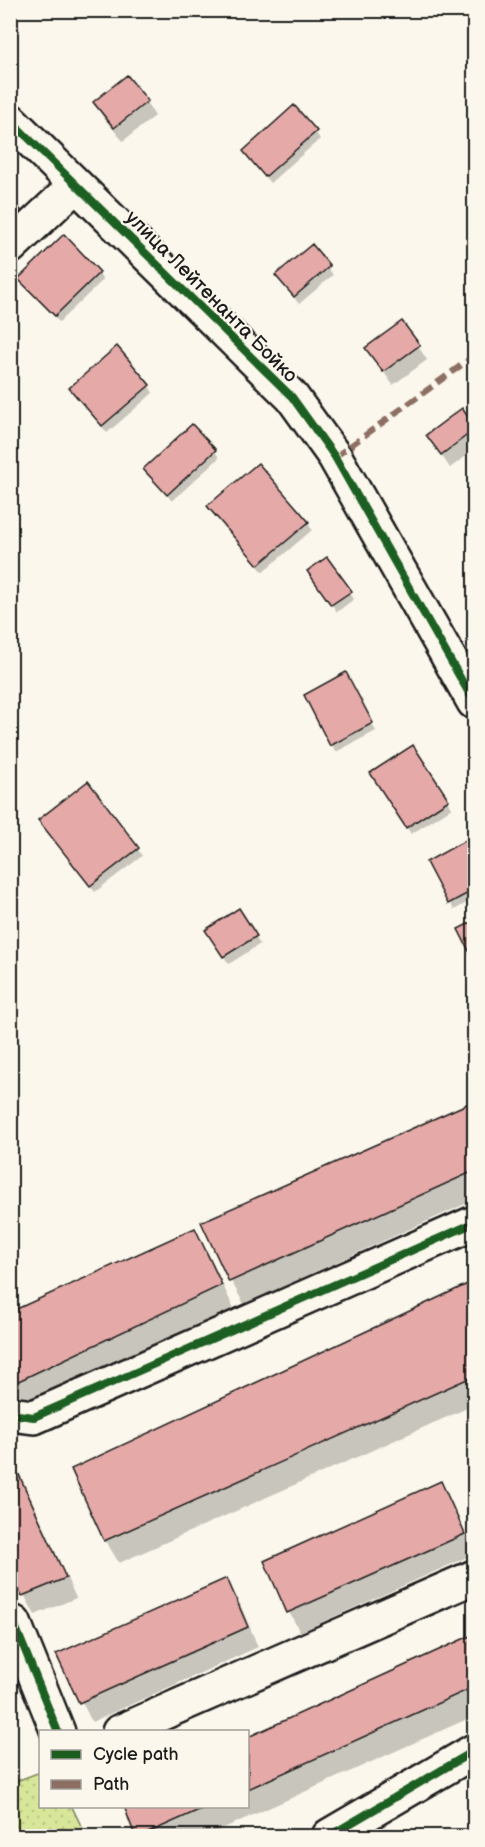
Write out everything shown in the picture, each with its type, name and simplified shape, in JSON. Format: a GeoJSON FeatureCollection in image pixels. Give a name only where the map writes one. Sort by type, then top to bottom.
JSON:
{"type":"FeatureCollection","features":[{"type":"Feature","properties":{"kind":"street","name":"улица Лейтенанта Бойко"},"geometry":{"type":"LineString","coordinates":[[10,120],[292,397],[335,457],[474,702]]}},
{"type":"Feature","properties":{"kind":"street"},"geometry":{"type":"LineString","coordinates":[[10,247],[76,185]]}},
{"type":"Feature","properties":{"kind":"street"},"geometry":{"type":"LineString","coordinates":[[10,1414],[34,1417],[474,1223]]}},
{"type":"Feature","properties":{"kind":"street"},"geometry":{"type":"LineString","coordinates":[[121,1730],[474,1577]]}},
{"type":"Feature","properties":{"kind":"street"},"geometry":{"type":"LineString","coordinates":[[10,1621],[14,1623],[58,1730]]}},
{"type":"Feature","properties":{"kind":"street"},"geometry":{"type":"LineString","coordinates":[[329,1836],[474,1751]]}},
{"type":"Feature","properties":{"kind":"green space"},"geometry":{"type":"Polygon","coordinates":[[[39,1772],[39,1808],[72,1808],[86,1836],[11,1836],[11,1783],[39,1772]]]}},
{"type":"Feature","properties":{"kind":"building"},"geometry":{"type":"Polygon","coordinates":[[[127,75],[148,101],[114,128],[93,102],[127,75]]]}},
{"type":"Feature","properties":{"kind":"building"},"geometry":{"type":"Polygon","coordinates":[[[294,105],[317,131],[265,177],[243,151],[294,105]]]}},
{"type":"Feature","properties":{"kind":"building"},"geometry":{"type":"Polygon","coordinates":[[[10,198],[26,216],[10,230],[10,198]]]}},
{"type":"Feature","properties":{"kind":"building"},"geometry":{"type":"Polygon","coordinates":[[[64,234],[100,272],[55,316],[18,279],[64,234]]]}},
{"type":"Feature","properties":{"kind":"building"},"geometry":{"type":"Polygon","coordinates":[[[312,244],[330,266],[294,297],[275,275],[312,244]]]}},
{"type":"Feature","properties":{"kind":"building"},"geometry":{"type":"Polygon","coordinates":[[[402,321],[420,345],[383,372],[365,348],[402,321]]]}},
{"type":"Feature","properties":{"kind":"building"},"geometry":{"type":"Polygon","coordinates":[[[117,346],[150,385],[102,426],[69,388],[117,346]]]}},
{"type":"Feature","properties":{"kind":"building"},"geometry":{"type":"Polygon","coordinates":[[[462,408],[474,426],[474,430],[441,455],[426,435],[462,408]]]}},
{"type":"Feature","properties":{"kind":"building"},"geometry":{"type":"Polygon","coordinates":[[[192,424],[216,450],[167,495],[143,469],[192,424]]]}},
{"type":"Feature","properties":{"kind":"building"},"geometry":{"type":"Polygon","coordinates":[[[258,463],[309,522],[258,565],[207,506],[258,463]]]}},
{"type":"Feature","properties":{"kind":"building"},"geometry":{"type":"Polygon","coordinates":[[[327,557],[352,591],[331,605],[307,571],[327,557]]]}},
{"type":"Feature","properties":{"kind":"building"},"geometry":{"type":"Polygon","coordinates":[[[346,672],[373,723],[330,746],[304,695],[346,672]]]}},
{"type":"Feature","properties":{"kind":"building"},"geometry":{"type":"Polygon","coordinates":[[[413,745],[449,800],[406,828],[370,773],[413,745]]]}},
{"type":"Feature","properties":{"kind":"building"},"geometry":{"type":"Polygon","coordinates":[[[88,781],[139,848],[90,886],[38,820],[88,781]]]}},
{"type":"Feature","properties":{"kind":"building"},"geometry":{"type":"Polygon","coordinates":[[[466,840],[474,856],[474,890],[448,904],[426,862],[466,840]]]}},
{"type":"Feature","properties":{"kind":"building"},"geometry":{"type":"Polygon","coordinates":[[[239,908],[257,936],[223,957],[205,930],[239,908]]]}},
{"type":"Feature","properties":{"kind":"building"},"geometry":{"type":"Polygon","coordinates":[[[474,921],[474,961],[458,929],[474,921]]]}},
{"type":"Feature","properties":{"kind":"building"},"geometry":{"type":"Polygon","coordinates":[[[474,1101],[474,1171],[229,1282],[201,1222],[474,1101]]]}},
{"type":"Feature","properties":{"kind":"building"},"geometry":{"type":"Polygon","coordinates":[[[195,1228],[222,1285],[10,1385],[10,1312],[195,1228]]]}},
{"type":"Feature","properties":{"kind":"building"},"geometry":{"type":"Polygon","coordinates":[[[474,1281],[474,1376],[104,1541],[71,1469],[474,1281]]]}},
{"type":"Feature","properties":{"kind":"building"},"geometry":{"type":"Polygon","coordinates":[[[10,1455],[66,1578],[22,1596],[10,1572],[10,1455]]]}},
{"type":"Feature","properties":{"kind":"building"},"geometry":{"type":"Polygon","coordinates":[[[441,1481],[465,1534],[287,1613],[264,1561],[441,1481]]]}},
{"type":"Feature","properties":{"kind":"building"},"geometry":{"type":"Polygon","coordinates":[[[227,1578],[248,1627],[79,1703],[56,1654],[227,1578]]]}},
{"type":"Feature","properties":{"kind":"building"},"geometry":{"type":"Polygon","coordinates":[[[474,1634],[474,1687],[249,1789],[249,1737],[474,1634]]]}},
{"type":"Feature","properties":{"kind":"building"},"geometry":{"type":"Polygon","coordinates":[[[125,1808],[204,1808],[141,1836],[135,1836],[125,1808]]]}},
{"type":"Feature","properties":{"kind":"marked path"},"geometry":{"type":"LineString","coordinates":[[335,457],[474,356]]}},
{"type":"Feature","properties":{"kind":"cycle path"},"geometry":{"type":"LineString","coordinates":[[10,120],[292,397],[335,457],[474,702]]}},
{"type":"Feature","properties":{"kind":"cycle path"},"geometry":{"type":"LineString","coordinates":[[10,1414],[34,1417],[474,1223]]}},
{"type":"Feature","properties":{"kind":"cycle path"},"geometry":{"type":"LineString","coordinates":[[10,1621],[14,1623],[57,1730]]}},
{"type":"Feature","properties":{"kind":"cycle path"},"geometry":{"type":"LineString","coordinates":[[329,1836],[474,1751]]}}]}
